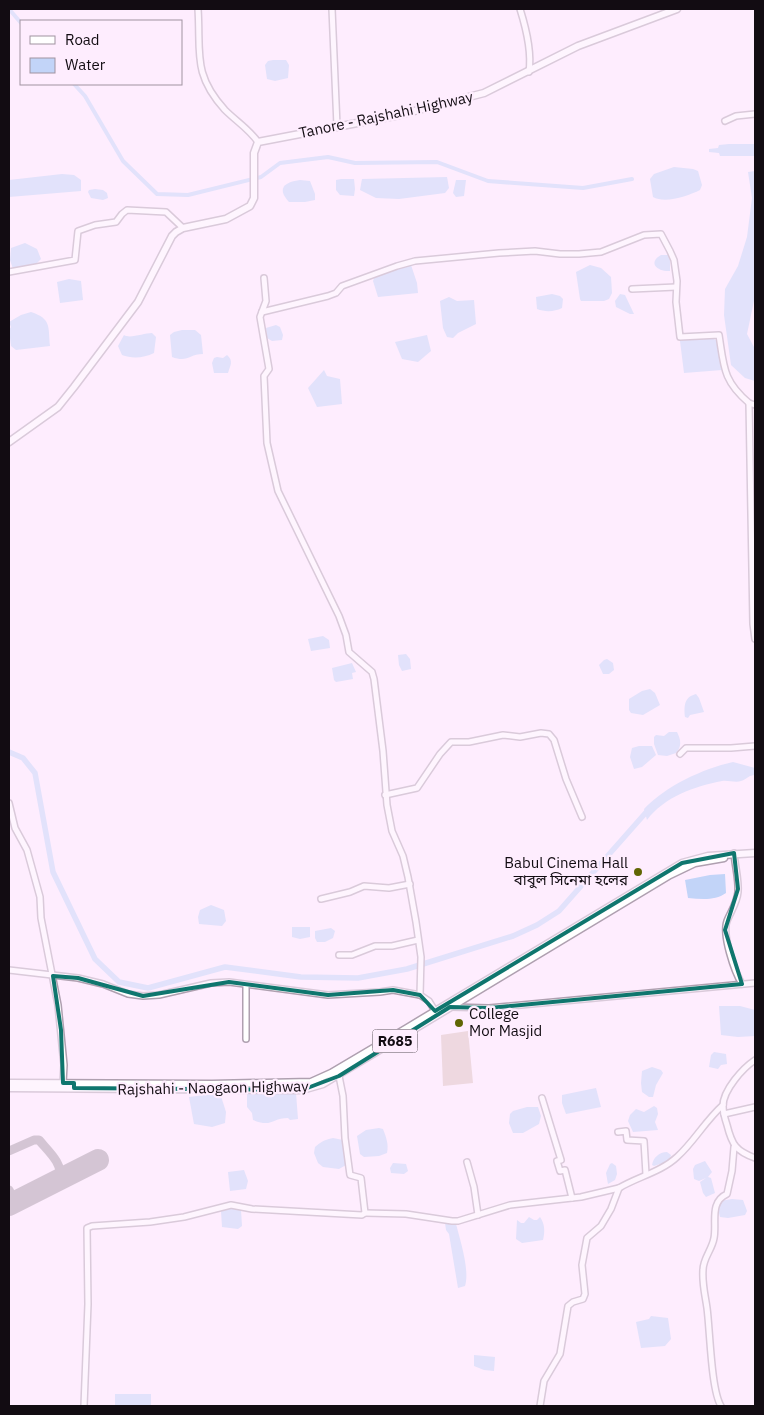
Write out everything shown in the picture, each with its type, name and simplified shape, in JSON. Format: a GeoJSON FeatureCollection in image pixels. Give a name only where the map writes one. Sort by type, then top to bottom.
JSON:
{"type":"FeatureCollection","features":[{"type":"Feature","properties":{"kind":"main road","name":"Tanore - Rajshahi Highway"},"geometry":{"type":"LineString","coordinates":[[258,142],[399,115],[484,93],[578,46],[677,9]]}},
{"type":"Feature","properties":{"kind":"main road"},"geometry":{"type":"LineString","coordinates":[[9,442],[49,414],[64,400],[128,317],[147,287],[172,236],[183,228],[226,219],[250,206],[254,198],[254,153],[258,142]]}},
{"type":"Feature","properties":{"kind":"main road","name":"Rajshahi - Naogaon Highway"},"geometry":{"type":"LineString","coordinates":[[9,1083],[302,1090],[322,1084],[339,1076],[436,1011],[479,987],[682,863],[708,856],[755,853]]}},
{"type":"Feature","properties":{"kind":"main road","name":"Rajshahi - Naogaon Highway"},"geometry":{"type":"LineString","coordinates":[[9,1088],[302,1083],[320,1078],[374,1051],[450,1007],[479,987]]}},
{"type":"Feature","properties":{"kind":"street"},"geometry":{"type":"LineString","coordinates":[[198,9],[200,61],[204,80],[214,98],[232,117],[250,131],[258,142]]}},
{"type":"Feature","properties":{"kind":"street"},"geometry":{"type":"LineString","coordinates":[[332,9],[337,126]]}},
{"type":"Feature","properties":{"kind":"street"},"geometry":{"type":"LineString","coordinates":[[520,9],[526,31],[530,62],[529,72]]}},
{"type":"Feature","properties":{"kind":"street"},"geometry":{"type":"LineString","coordinates":[[725,121],[736,116],[755,114]]}},
{"type":"Feature","properties":{"kind":"street"},"geometry":{"type":"LineString","coordinates":[[9,272],[75,260],[78,232],[94,225],[116,222],[127,210],[166,212],[183,228]]}},
{"type":"Feature","properties":{"kind":"street"},"geometry":{"type":"LineString","coordinates":[[262,312],[328,296],[336,293],[342,286],[415,261],[499,252],[535,251],[579,254],[601,252],[644,234],[661,234],[674,260],[680,337],[719,335],[728,381],[749,403],[755,405]]}},
{"type":"Feature","properties":{"kind":"street"},"geometry":{"type":"LineString","coordinates":[[264,278],[266,301],[260,317],[269,369],[264,376],[267,443],[271,464],[278,491],[339,616],[346,635],[349,652],[372,672],[377,695],[383,751],[385,796],[392,831],[403,856],[410,884],[421,957],[420,995]]}},
{"type":"Feature","properties":{"kind":"street"},"geometry":{"type":"LineString","coordinates":[[632,289],[676,287]]}},
{"type":"Feature","properties":{"kind":"street"},"geometry":{"type":"LineString","coordinates":[[749,403],[755,639]]}},
{"type":"Feature","properties":{"kind":"street"},"geometry":{"type":"LineString","coordinates":[[385,796],[417,788],[440,754],[451,742],[469,742],[503,735],[520,737],[541,733],[549,734],[554,740],[566,779],[582,817]]}},
{"type":"Feature","properties":{"kind":"street"},"geometry":{"type":"LineString","coordinates":[[680,754],[686,748],[755,746]]}},
{"type":"Feature","properties":{"kind":"street"},"geometry":{"type":"LineString","coordinates":[[9,803],[15,828],[27,850],[34,872],[61,1030],[64,1065],[63,1083]]}},
{"type":"Feature","properties":{"kind":"street"},"geometry":{"type":"LineString","coordinates":[[734,855],[738,889],[737,900],[725,930],[734,967],[742,984]]}},
{"type":"Feature","properties":{"kind":"street"},"geometry":{"type":"LineString","coordinates":[[321,899],[350,892],[364,886],[389,888],[410,884]]}},
{"type":"Feature","properties":{"kind":"street"},"geometry":{"type":"LineString","coordinates":[[339,954],[352,955],[375,946],[392,946],[418,940]]}},
{"type":"Feature","properties":{"kind":"street"},"geometry":{"type":"LineString","coordinates":[[9,970],[78,978],[128,994],[143,996],[159,995],[211,983],[229,982],[328,995],[393,990],[420,995],[429,1001],[436,1011]]}},
{"type":"Feature","properties":{"kind":"street"},"geometry":{"type":"LineString","coordinates":[[450,1007],[489,1008],[755,983]]}},
{"type":"Feature","properties":{"kind":"street"},"geometry":{"type":"LineString","coordinates":[[246,985],[246,1039]]}},
{"type":"Feature","properties":{"kind":"street"},"geometry":{"type":"LineString","coordinates":[[721,1406],[715,1384],[706,1305],[702,1289],[702,1271],[705,1258],[715,1236],[714,1217],[718,1201],[727,1194],[730,1186],[734,1147],[723,1105],[735,1079],[755,1060]]}},
{"type":"Feature","properties":{"kind":"street"},"geometry":{"type":"LineString","coordinates":[[339,1076],[343,1096],[345,1138],[350,1175],[361,1178],[365,1213]]}},
{"type":"Feature","properties":{"kind":"street"},"geometry":{"type":"LineString","coordinates":[[542,1098],[550,1128],[557,1143],[561,1160],[558,1161],[560,1171],[565,1170],[572,1198]]}},
{"type":"Feature","properties":{"kind":"street"},"geometry":{"type":"LineString","coordinates":[[84,1406],[88,1304],[87,1228],[184,1217],[231,1205],[252,1209],[362,1215],[365,1213],[406,1214],[452,1221],[510,1205],[598,1194],[618,1188],[667,1165],[691,1142],[703,1125],[723,1105]]}},
{"type":"Feature","properties":{"kind":"street"},"geometry":{"type":"LineString","coordinates":[[724,1114],[755,1107]]}},
{"type":"Feature","properties":{"kind":"street"},"geometry":{"type":"LineString","coordinates":[[618,1132],[626,1131],[627,1140],[644,1141],[646,1174]]}},
{"type":"Feature","properties":{"kind":"street"},"geometry":{"type":"LineString","coordinates":[[734,1147],[755,1158]]}},
{"type":"Feature","properties":{"kind":"street"},"geometry":{"type":"LineString","coordinates":[[467,1162],[474,1187],[478,1215]]}},
{"type":"Feature","properties":{"kind":"street"},"geometry":{"type":"LineString","coordinates":[[540,1406],[544,1381],[560,1354],[568,1306],[573,1302],[583,1299],[585,1294],[582,1265],[588,1238],[601,1226],[611,1209],[618,1188]]}},
{"type":"Feature","properties":{"kind":"highlighted area"},"geometry":{"type":"Polygon","coordinates":[[[734,853],[738,889],[725,930],[742,984],[489,1008],[450,1007],[339,1076],[302,1090],[74,1088],[74,1083],[63,1083],[61,1030],[53,976],[78,978],[143,996],[229,982],[328,995],[393,990],[420,995],[435,1011],[682,863],[734,853]]]}},
{"type":"Feature","properties":{"kind":"shaded area"},"geometry":{"type":"Polygon","coordinates":[[[468,1031],[473,1083],[443,1086],[441,1035],[468,1031]]]}},
{"type":"Feature","properties":{"kind":"water"},"geometry":{"type":"Polygon","coordinates":[[[286,60],[289,65],[288,78],[275,81],[267,79],[265,65],[268,61],[286,60]]]}},
{"type":"Feature","properties":{"kind":"water"},"geometry":{"type":"Polygon","coordinates":[[[755,144],[755,156],[720,156],[719,153],[709,152],[709,149],[718,148],[719,145],[755,144]]]}},
{"type":"Feature","properties":{"kind":"water"},"geometry":{"type":"Polygon","coordinates":[[[674,167],[698,171],[702,185],[700,190],[683,197],[664,200],[653,197],[650,179],[654,174],[674,167]]]}},
{"type":"Feature","properties":{"kind":"water"},"geometry":{"type":"Polygon","coordinates":[[[755,171],[755,296],[747,334],[755,349],[755,381],[745,378],[731,365],[724,315],[725,289],[738,266],[747,237],[752,198],[748,172],[755,171]]]}},
{"type":"Feature","properties":{"kind":"water"},"geometry":{"type":"Polygon","coordinates":[[[62,174],[74,175],[81,180],[81,191],[9,197],[9,180],[62,174]]]}},
{"type":"Feature","properties":{"kind":"water"},"geometry":{"type":"Polygon","coordinates":[[[447,177],[449,188],[445,193],[399,199],[376,198],[360,190],[362,179],[447,177]]]}},
{"type":"Feature","properties":{"kind":"water"},"geometry":{"type":"Polygon","coordinates":[[[354,179],[354,196],[340,195],[336,190],[336,180],[354,179]]]}},
{"type":"Feature","properties":{"kind":"water"},"geometry":{"type":"Polygon","coordinates":[[[456,180],[466,180],[464,196],[456,197],[453,193],[456,180]]]}},
{"type":"Feature","properties":{"kind":"water"},"geometry":{"type":"Polygon","coordinates":[[[310,181],[315,194],[315,200],[289,202],[285,197],[283,193],[284,186],[290,182],[310,181]]]}},
{"type":"Feature","properties":{"kind":"water"},"geometry":{"type":"Polygon","coordinates":[[[95,189],[103,190],[107,193],[108,198],[103,200],[91,198],[88,192],[95,189]]]}},
{"type":"Feature","properties":{"kind":"water"},"geometry":{"type":"Polygon","coordinates":[[[25,243],[37,249],[41,259],[36,264],[13,269],[10,260],[11,248],[25,243]]]}},
{"type":"Feature","properties":{"kind":"water"},"geometry":{"type":"Polygon","coordinates":[[[661,255],[668,255],[670,271],[662,270],[656,266],[655,261],[661,255]]]}},
{"type":"Feature","properties":{"kind":"water"},"geometry":{"type":"Polygon","coordinates":[[[411,265],[418,293],[378,297],[373,281],[375,276],[411,265]]]}},
{"type":"Feature","properties":{"kind":"water"},"geometry":{"type":"Polygon","coordinates":[[[590,265],[601,268],[611,277],[612,293],[609,299],[604,301],[581,301],[576,272],[590,265]]]}},
{"type":"Feature","properties":{"kind":"water"},"geometry":{"type":"Polygon","coordinates":[[[69,279],[81,281],[83,300],[60,303],[57,282],[69,279]]]}},
{"type":"Feature","properties":{"kind":"water"},"geometry":{"type":"Polygon","coordinates":[[[552,294],[563,299],[562,308],[550,311],[537,309],[536,297],[552,294]]]}},
{"type":"Feature","properties":{"kind":"water"},"geometry":{"type":"Polygon","coordinates":[[[620,294],[625,295],[634,314],[616,307],[615,301],[620,294]]]}},
{"type":"Feature","properties":{"kind":"water"},"geometry":{"type":"Polygon","coordinates":[[[449,297],[457,301],[474,300],[476,324],[458,333],[453,338],[447,337],[443,328],[440,301],[449,297]]]}},
{"type":"Feature","properties":{"kind":"water"},"geometry":{"type":"Polygon","coordinates":[[[31,312],[43,318],[48,324],[50,346],[16,350],[11,346],[9,330],[11,327],[9,322],[31,312]]]}},
{"type":"Feature","properties":{"kind":"water"},"geometry":{"type":"Polygon","coordinates":[[[276,325],[280,327],[283,335],[282,340],[272,341],[267,338],[266,328],[276,325]]]}},
{"type":"Feature","properties":{"kind":"water"},"geometry":{"type":"Polygon","coordinates":[[[182,330],[195,330],[201,335],[203,354],[185,359],[172,357],[170,335],[182,330]]]}},
{"type":"Feature","properties":{"kind":"water"},"geometry":{"type":"Polygon","coordinates":[[[152,333],[156,337],[154,353],[138,357],[122,355],[118,346],[124,335],[133,336],[152,333]]]}},
{"type":"Feature","properties":{"kind":"water"},"geometry":{"type":"Polygon","coordinates":[[[427,335],[431,351],[418,362],[402,359],[395,342],[427,335]]]}},
{"type":"Feature","properties":{"kind":"water"},"geometry":{"type":"Polygon","coordinates":[[[709,337],[716,340],[722,370],[684,373],[680,341],[709,337]]]}},
{"type":"Feature","properties":{"kind":"water"},"geometry":{"type":"Polygon","coordinates":[[[227,355],[231,361],[228,373],[214,373],[212,363],[214,358],[223,358],[227,355]]]}},
{"type":"Feature","properties":{"kind":"water"},"geometry":{"type":"Polygon","coordinates":[[[324,370],[327,376],[340,379],[342,404],[317,407],[308,388],[324,370]]]}},
{"type":"Feature","properties":{"kind":"water"},"geometry":{"type":"Polygon","coordinates":[[[323,636],[329,640],[330,648],[311,651],[308,639],[323,636]]]}},
{"type":"Feature","properties":{"kind":"water"},"geometry":{"type":"Polygon","coordinates":[[[406,654],[410,659],[411,669],[402,671],[398,655],[406,654]]]}},
{"type":"Feature","properties":{"kind":"water"},"geometry":{"type":"Polygon","coordinates":[[[607,659],[613,663],[614,670],[609,674],[603,674],[599,665],[607,659]]]}},
{"type":"Feature","properties":{"kind":"water"},"geometry":{"type":"Polygon","coordinates":[[[352,663],[356,672],[352,673],[353,679],[336,682],[332,668],[352,663]]]}},
{"type":"Feature","properties":{"kind":"water"},"geometry":{"type":"Polygon","coordinates":[[[650,689],[655,693],[660,705],[643,715],[631,713],[629,710],[629,699],[642,691],[650,689]]]}},
{"type":"Feature","properties":{"kind":"water"},"geometry":{"type":"Polygon","coordinates":[[[696,694],[704,712],[690,715],[688,718],[685,717],[686,702],[689,697],[696,694]]]}},
{"type":"Feature","properties":{"kind":"water"},"geometry":{"type":"Polygon","coordinates":[[[669,732],[677,732],[680,740],[679,748],[676,753],[667,756],[658,755],[654,744],[654,737],[656,735],[664,736],[669,732]]]}},
{"type":"Feature","properties":{"kind":"water"},"geometry":{"type":"Polygon","coordinates":[[[652,746],[656,755],[642,767],[634,769],[630,757],[632,748],[652,746]]]}},
{"type":"Feature","properties":{"kind":"water"},"geometry":{"type":"Polygon","coordinates":[[[733,762],[755,768],[755,775],[739,782],[722,781],[691,789],[662,805],[647,820],[644,809],[663,793],[697,774],[733,762]]]}},
{"type":"Feature","properties":{"kind":"water"},"geometry":{"type":"Polygon","coordinates":[[[725,874],[726,893],[722,896],[703,899],[688,898],[685,880],[725,874]]]}},
{"type":"Feature","properties":{"kind":"water"},"geometry":{"type":"Polygon","coordinates":[[[211,905],[224,910],[226,921],[222,926],[199,924],[200,910],[211,905]]]}},
{"type":"Feature","properties":{"kind":"water"},"geometry":{"type":"Polygon","coordinates":[[[292,927],[310,927],[310,937],[300,939],[292,937],[292,927]]]}},
{"type":"Feature","properties":{"kind":"water"},"geometry":{"type":"Polygon","coordinates":[[[331,928],[335,931],[333,938],[325,942],[317,942],[315,931],[331,928]]]}},
{"type":"Feature","properties":{"kind":"water"},"geometry":{"type":"Polygon","coordinates":[[[719,1006],[740,1006],[755,1010],[755,1036],[721,1035],[719,1006]]]}},
{"type":"Feature","properties":{"kind":"water"},"geometry":{"type":"Polygon","coordinates":[[[714,1052],[726,1054],[727,1064],[721,1065],[718,1069],[709,1067],[711,1055],[714,1052]]]}},
{"type":"Feature","properties":{"kind":"water"},"geometry":{"type":"Polygon","coordinates":[[[652,1067],[661,1070],[663,1073],[656,1085],[653,1097],[649,1097],[642,1092],[642,1071],[652,1067]]]}},
{"type":"Feature","properties":{"kind":"water"},"geometry":{"type":"Polygon","coordinates":[[[596,1088],[601,1107],[566,1114],[562,1103],[562,1095],[596,1088]]]}},
{"type":"Feature","properties":{"kind":"water"},"geometry":{"type":"Polygon","coordinates":[[[220,1093],[226,1112],[225,1123],[212,1127],[194,1124],[189,1097],[220,1093]]]}},
{"type":"Feature","properties":{"kind":"water"},"geometry":{"type":"Polygon","coordinates":[[[247,1093],[296,1093],[298,1119],[290,1120],[283,1118],[268,1123],[253,1120],[252,1113],[247,1107],[247,1093]]]}},
{"type":"Feature","properties":{"kind":"water"},"geometry":{"type":"Polygon","coordinates":[[[654,1106],[657,1108],[658,1114],[655,1122],[658,1130],[633,1132],[628,1121],[630,1115],[636,1109],[644,1112],[654,1106]]]}},
{"type":"Feature","properties":{"kind":"water"},"geometry":{"type":"Polygon","coordinates":[[[527,1107],[538,1107],[541,1116],[539,1124],[523,1133],[513,1133],[509,1123],[510,1114],[513,1111],[527,1107]]]}},
{"type":"Feature","properties":{"kind":"water"},"geometry":{"type":"Polygon","coordinates":[[[383,1129],[386,1138],[387,1153],[379,1156],[364,1157],[360,1154],[357,1136],[366,1130],[383,1129]]]}},
{"type":"Feature","properties":{"kind":"water"},"geometry":{"type":"Polygon","coordinates":[[[333,1138],[343,1140],[346,1165],[339,1169],[323,1167],[318,1163],[314,1153],[315,1147],[333,1138]]]}},
{"type":"Feature","properties":{"kind":"water"},"geometry":{"type":"Polygon","coordinates":[[[667,1152],[671,1155],[669,1161],[652,1165],[657,1156],[667,1152]]]}},
{"type":"Feature","properties":{"kind":"water"},"geometry":{"type":"Polygon","coordinates":[[[705,1161],[712,1172],[708,1177],[711,1178],[715,1193],[706,1197],[700,1182],[706,1178],[699,1181],[694,1179],[693,1169],[695,1165],[705,1161]]]}},
{"type":"Feature","properties":{"kind":"water"},"geometry":{"type":"Polygon","coordinates":[[[393,1163],[406,1164],[408,1171],[404,1174],[391,1173],[390,1168],[393,1163]]]}},
{"type":"Feature","properties":{"kind":"water"},"geometry":{"type":"Polygon","coordinates":[[[612,1163],[616,1166],[617,1174],[615,1180],[608,1184],[606,1173],[612,1163]]]}},
{"type":"Feature","properties":{"kind":"water"},"geometry":{"type":"Polygon","coordinates":[[[244,1170],[248,1181],[246,1189],[230,1191],[228,1172],[244,1170]]]}},
{"type":"Feature","properties":{"kind":"water"},"geometry":{"type":"Polygon","coordinates":[[[743,1200],[747,1211],[745,1215],[728,1218],[720,1217],[717,1205],[720,1201],[743,1200]]]}},
{"type":"Feature","properties":{"kind":"water"},"geometry":{"type":"Polygon","coordinates":[[[234,1207],[241,1210],[242,1226],[238,1229],[222,1227],[221,1211],[234,1207]]]}},
{"type":"Feature","properties":{"kind":"water"},"geometry":{"type":"Polygon","coordinates":[[[529,1217],[537,1220],[540,1217],[542,1220],[544,1228],[543,1240],[522,1243],[516,1239],[517,1220],[524,1223],[529,1217]]]}},
{"type":"Feature","properties":{"kind":"water"},"geometry":{"type":"Polygon","coordinates":[[[445,1223],[456,1224],[464,1255],[465,1286],[458,1288],[449,1234],[445,1223]]]}},
{"type":"Feature","properties":{"kind":"water"},"geometry":{"type":"Polygon","coordinates":[[[651,1316],[668,1318],[671,1339],[665,1346],[641,1348],[636,1322],[649,1319],[651,1316]]]}},
{"type":"Feature","properties":{"kind":"water"},"geometry":{"type":"Polygon","coordinates":[[[474,1355],[495,1357],[494,1371],[474,1366],[474,1355]]]}},
{"type":"Feature","properties":{"kind":"water"},"geometry":{"type":"Polygon","coordinates":[[[115,1394],[151,1394],[151,1406],[115,1406],[115,1394]]]}},
{"type":"Feature","properties":{"kind":"waterway"},"geometry":{"type":"LineString","coordinates":[[9,9],[20,22]]}},
{"type":"Feature","properties":{"kind":"waterway"},"geometry":{"type":"LineString","coordinates":[[75,85],[85,96],[123,161],[157,194],[188,195],[261,177],[280,163],[328,157],[355,163],[437,162],[488,181],[583,188],[632,179]]}},
{"type":"Feature","properties":{"kind":"waterway"},"geometry":{"type":"LineString","coordinates":[[9,752],[23,758],[35,773],[53,872],[95,959],[119,982],[148,988],[225,967],[301,977],[358,978],[407,969],[513,936],[537,925],[559,911],[649,809]]}},
{"type":"Feature","properties":{"kind":"taxiway"},"geometry":{"type":"LineString","coordinates":[[9,1151],[34,1140],[39,1140],[57,1163],[60,1180]]}},
{"type":"Feature","properties":{"kind":"taxiway"},"geometry":{"type":"LineString","coordinates":[[9,1190],[15,1202]]}},
{"type":"Feature","properties":{"kind":"runway"},"geometry":{"type":"LineString","coordinates":[[9,1205],[98,1160]]}},
{"type":"Feature","properties":{"kind":"place","name":"Babul Cinema Hall বাবুল সিনেমা হলের"},"geometry":{"type":"Point","coordinates":[638,872]}},
{"type":"Feature","properties":{"kind":"place","name":"College Mor Masjid"},"geometry":{"type":"Point","coordinates":[459,1023]}}]}
